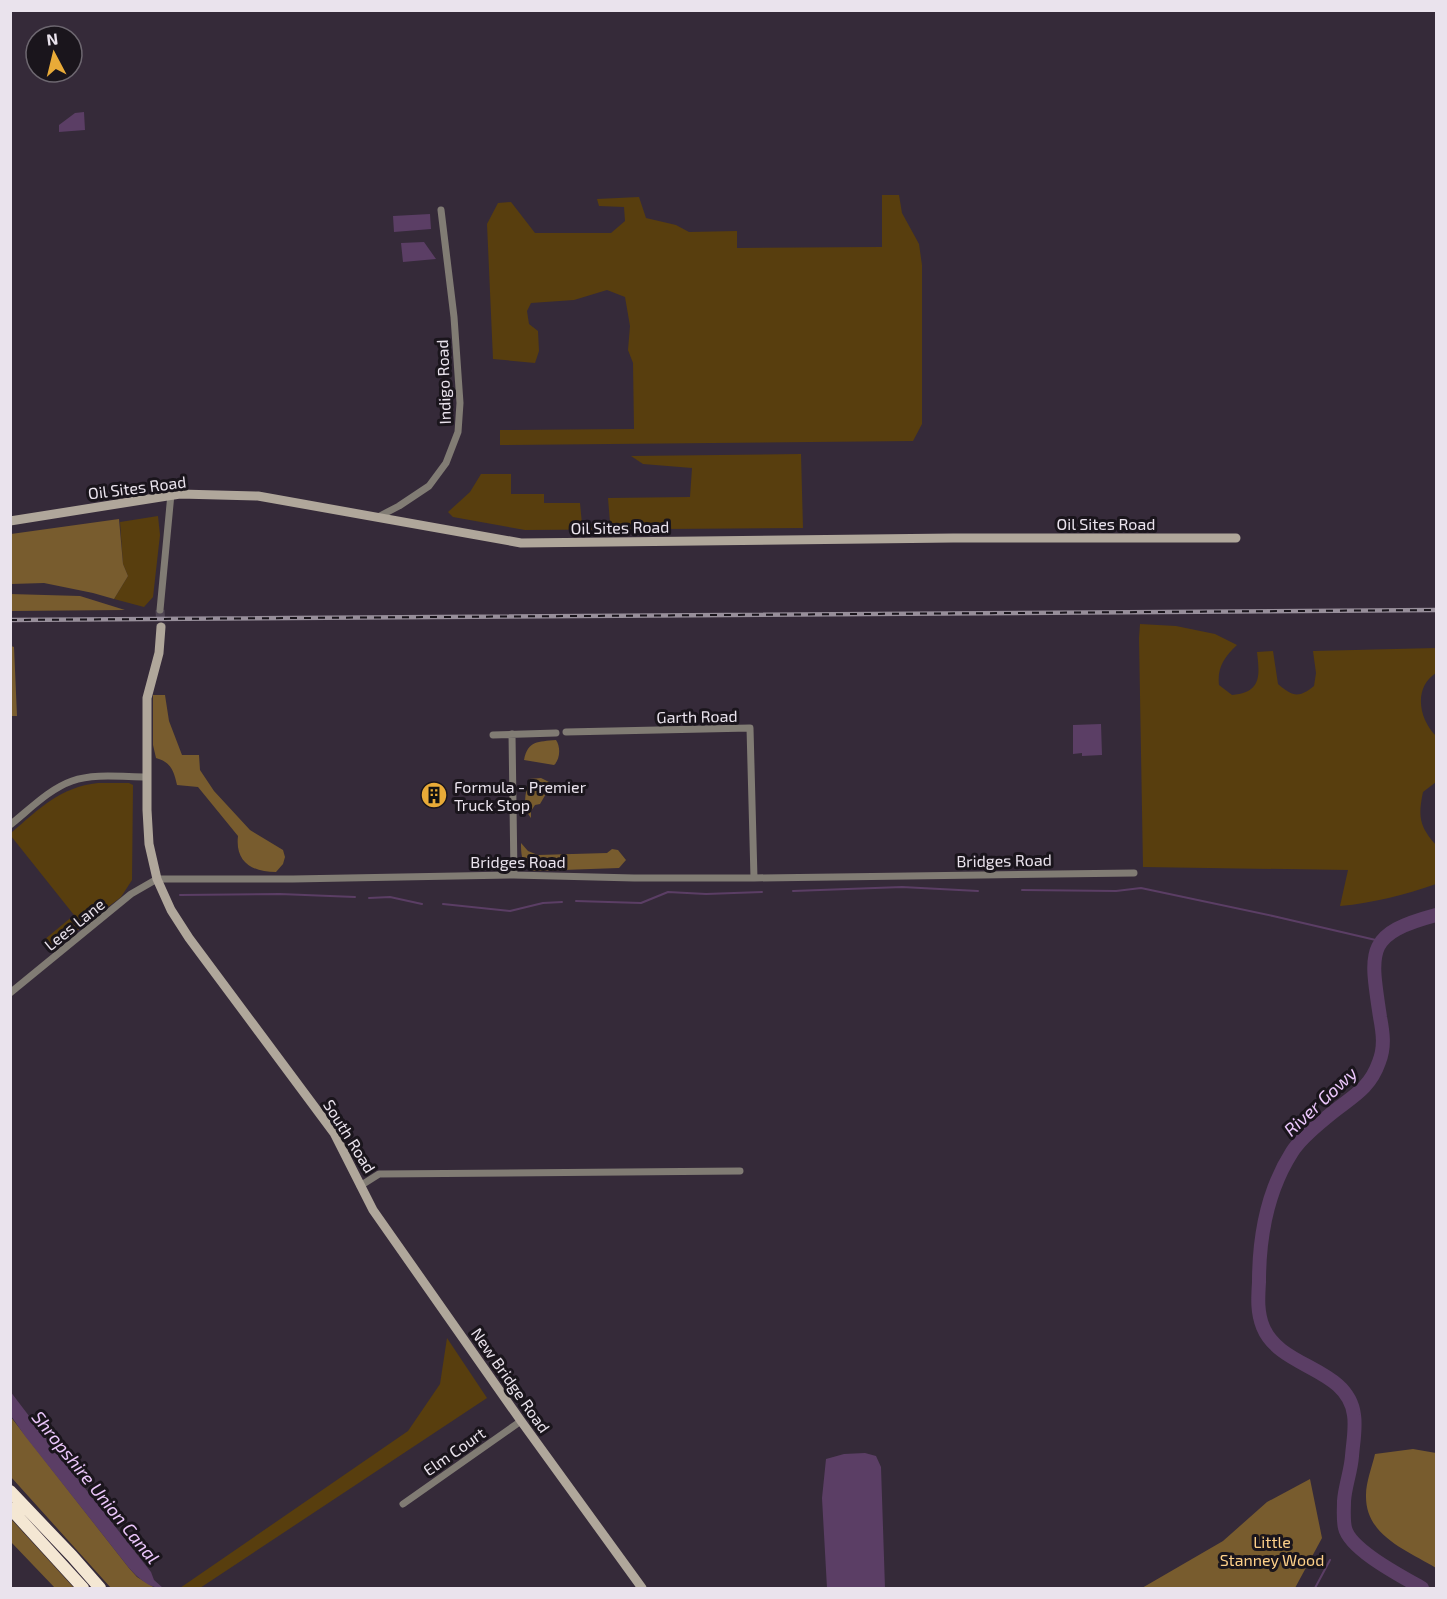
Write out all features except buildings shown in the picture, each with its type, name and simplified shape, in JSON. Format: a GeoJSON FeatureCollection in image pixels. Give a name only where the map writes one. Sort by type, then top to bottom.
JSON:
{"type":"FeatureCollection","features":[{"type":"Feature","properties":{"kind":"highway"},"geometry":{"type":"LineString","coordinates":[[10,1491],[65,1547],[100,1588]]}},
{"type":"Feature","properties":{"kind":"highway"},"geometry":{"type":"LineString","coordinates":[[10,1508],[83,1588]]}},
{"type":"Feature","properties":{"kind":"street","name":"Indigo Road"},"geometry":{"type":"LineString","coordinates":[[378,517],[429,486],[446,463],[458,432],[460,403],[452,287],[441,210]]}},
{"type":"Feature","properties":{"kind":"street","name":"Oil Sites Road"},"geometry":{"type":"LineString","coordinates":[[10,521],[171,494],[258,496],[521,543],[953,538],[1236,538]]}},
{"type":"Feature","properties":{"kind":"street"},"geometry":{"type":"LineString","coordinates":[[160,610],[171,494]]}},
{"type":"Feature","properties":{"kind":"street"},"geometry":{"type":"LineString","coordinates":[[158,879],[149,844],[147,698],[159,653],[161,627]]}},
{"type":"Feature","properties":{"kind":"street","name":"Garth Road"},"geometry":{"type":"LineString","coordinates":[[566,732],[750,728],[754,878]]}},
{"type":"Feature","properties":{"kind":"street"},"geometry":{"type":"LineString","coordinates":[[493,735],[556,733]]}},
{"type":"Feature","properties":{"kind":"street"},"geometry":{"type":"LineString","coordinates":[[512,734],[514,875]]}},
{"type":"Feature","properties":{"kind":"street"},"geometry":{"type":"LineString","coordinates":[[10,825],[55,790],[72,781],[94,778],[147,777]]}},
{"type":"Feature","properties":{"kind":"street","name":"Bridges Road"},"geometry":{"type":"LineString","coordinates":[[158,879],[514,875],[754,878],[1134,873]]}},
{"type":"Feature","properties":{"kind":"street","name":"Lees Lane"},"geometry":{"type":"LineString","coordinates":[[10,993],[131,894],[158,879]]}},
{"type":"Feature","properties":{"kind":"street","name":"South Road"},"geometry":{"type":"LineString","coordinates":[[158,879],[171,910],[189,938],[334,1133],[360,1186],[378,1174],[740,1171]]}},
{"type":"Feature","properties":{"kind":"street","name":"New Bridge Road"},"geometry":{"type":"LineString","coordinates":[[360,1186],[373,1210],[521,1421],[642,1588]]}},
{"type":"Feature","properties":{"kind":"street","name":"Elm Court"},"geometry":{"type":"LineString","coordinates":[[403,1504],[521,1421]]}},
{"type":"Feature","properties":{"kind":"shaded area"},"geometry":{"type":"Polygon","coordinates":[[[84,112],[85,130],[59,132],[59,125],[75,113],[84,112]]]}},
{"type":"Feature","properties":{"kind":"shaded area"},"geometry":{"type":"Polygon","coordinates":[[[882,195],[899,195],[902,213],[919,244],[922,265],[922,424],[913,441],[500,445],[500,430],[634,429],[633,363],[628,350],[630,326],[625,297],[607,290],[574,300],[531,303],[527,311],[529,324],[538,331],[539,351],[535,363],[493,359],[487,224],[498,203],[511,202],[535,233],[611,233],[625,221],[624,207],[599,206],[597,199],[639,197],[646,218],[676,225],[689,232],[737,231],[737,248],[882,247],[882,195]]]}},
{"type":"Feature","properties":{"kind":"shaded area"},"geometry":{"type":"Polygon","coordinates":[[[430,214],[431,229],[394,232],[393,216],[430,214]]]}},
{"type":"Feature","properties":{"kind":"shaded area"},"geometry":{"type":"Polygon","coordinates":[[[424,242],[436,259],[403,262],[401,243],[424,242]]]}},
{"type":"Feature","properties":{"kind":"shaded area"},"geometry":{"type":"Polygon","coordinates":[[[801,454],[803,528],[525,530],[453,517],[448,512],[470,492],[481,474],[511,474],[511,494],[544,494],[544,503],[580,503],[582,524],[610,523],[608,498],[690,497],[692,468],[643,464],[631,456],[801,454]]]}},
{"type":"Feature","properties":{"kind":"shaded area"},"geometry":{"type":"Polygon","coordinates":[[[158,516],[160,535],[153,597],[144,607],[114,599],[128,576],[123,564],[120,522],[158,516]]]}},
{"type":"Feature","properties":{"kind":"shaded area"},"geometry":{"type":"Polygon","coordinates":[[[1140,624],[1176,626],[1215,634],[1237,645],[1225,658],[1219,673],[1219,685],[1232,695],[1249,691],[1256,682],[1257,652],[1273,651],[1278,684],[1292,694],[1300,694],[1314,686],[1316,673],[1313,651],[1436,648],[1436,673],[1424,687],[1421,704],[1422,713],[1436,736],[1436,782],[1423,792],[1420,814],[1426,832],[1436,845],[1436,884],[1389,898],[1340,906],[1348,870],[1143,867],[1140,624]]]}},
{"type":"Feature","properties":{"kind":"shaded area"},"geometry":{"type":"Polygon","coordinates":[[[1101,724],[1102,755],[1073,754],[1073,725],[1101,724]]]}},
{"type":"Feature","properties":{"kind":"shaded area"},"geometry":{"type":"Polygon","coordinates":[[[98,783],[133,785],[132,880],[121,897],[52,950],[44,940],[74,915],[11,836],[11,833],[61,794],[84,785],[98,783]]]}},
{"type":"Feature","properties":{"kind":"shaded area"},"geometry":{"type":"Polygon","coordinates":[[[447,1338],[487,1398],[200,1588],[180,1588],[408,1431],[440,1384],[447,1338]]]}},
{"type":"Feature","properties":{"kind":"shaded area"},"geometry":{"type":"Polygon","coordinates":[[[10,1391],[151,1572],[154,1580],[163,1588],[149,1585],[129,1568],[25,1436],[11,1416],[10,1391]]]}},
{"type":"Feature","properties":{"kind":"shaded area"},"geometry":{"type":"Polygon","coordinates":[[[865,1453],[876,1456],[881,1467],[885,1588],[827,1588],[822,1498],[826,1459],[844,1454],[865,1453]]]}},
{"type":"Feature","properties":{"kind":"green space"},"geometry":{"type":"Polygon","coordinates":[[[119,519],[123,564],[128,576],[114,599],[44,583],[11,584],[11,534],[119,519]]]}},
{"type":"Feature","properties":{"kind":"green space"},"geometry":{"type":"Polygon","coordinates":[[[10,594],[80,596],[125,610],[11,611],[10,594]]]}},
{"type":"Feature","properties":{"kind":"green space"},"geometry":{"type":"Polygon","coordinates":[[[11,646],[14,647],[17,716],[11,716],[11,646]]]}},
{"type":"Feature","properties":{"kind":"green space"},"geometry":{"type":"Polygon","coordinates":[[[153,695],[165,695],[169,721],[182,755],[199,755],[200,770],[214,791],[250,830],[283,850],[285,857],[283,864],[276,872],[267,872],[247,864],[239,853],[238,836],[198,787],[177,785],[171,768],[156,758],[153,745],[153,695]]]}},
{"type":"Feature","properties":{"kind":"green space"},"geometry":{"type":"Polygon","coordinates":[[[556,740],[559,753],[554,765],[524,760],[531,745],[556,740]]]}},
{"type":"Feature","properties":{"kind":"green space"},"geometry":{"type":"Polygon","coordinates":[[[541,778],[549,782],[550,787],[540,804],[535,805],[531,811],[531,818],[525,804],[529,779],[541,778]]]}},
{"type":"Feature","properties":{"kind":"green space"},"geometry":{"type":"Polygon","coordinates":[[[521,843],[528,851],[538,855],[607,853],[612,849],[618,850],[626,860],[619,868],[535,871],[527,867],[523,860],[521,843]]]}},
{"type":"Feature","properties":{"kind":"green space"},"geometry":{"type":"Polygon","coordinates":[[[10,1416],[129,1568],[137,1577],[155,1588],[111,1588],[11,1477],[10,1416]]]}},
{"type":"Feature","properties":{"kind":"green space"},"geometry":{"type":"Polygon","coordinates":[[[1413,1449],[1436,1453],[1436,1568],[1390,1540],[1372,1521],[1368,1509],[1366,1490],[1375,1454],[1413,1449]]]}},
{"type":"Feature","properties":{"kind":"green space","name":"Little Stanney Wood"},"geometry":{"type":"Polygon","coordinates":[[[1310,1479],[1322,1538],[1295,1588],[1142,1588],[1223,1541],[1267,1502],[1310,1479]]]}},
{"type":"Feature","properties":{"kind":"green space"},"geometry":{"type":"Polygon","coordinates":[[[11,1519],[74,1588],[55,1588],[11,1542],[11,1519]]]}},
{"type":"Feature","properties":{"kind":"waterway"},"geometry":{"type":"LineString","coordinates":[[793,891],[902,887],[978,891]]}},
{"type":"Feature","properties":{"kind":"waterway"},"geometry":{"type":"LineString","coordinates":[[1022,890],[1116,891],[1141,888],[1380,941]]}},
{"type":"Feature","properties":{"kind":"waterway"},"geometry":{"type":"LineString","coordinates":[[576,901],[641,903],[668,892],[706,894],[762,892]]}},
{"type":"Feature","properties":{"kind":"waterway"},"geometry":{"type":"LineString","coordinates":[[180,895],[280,894],[355,897]]}},
{"type":"Feature","properties":{"kind":"waterway"},"geometry":{"type":"LineString","coordinates":[[369,898],[390,897],[422,904]]}},
{"type":"Feature","properties":{"kind":"waterway"},"geometry":{"type":"LineString","coordinates":[[443,904],[510,911],[543,903],[562,902]]}},
{"type":"Feature","properties":{"kind":"waterway","name":"River Gowy"},"geometry":{"type":"LineString","coordinates":[[1422,1588],[1378,1562],[1356,1545],[1349,1536],[1344,1525],[1344,1501],[1355,1425],[1349,1399],[1340,1387],[1327,1377],[1284,1352],[1272,1341],[1261,1321],[1258,1294],[1266,1215],[1283,1167],[1295,1147],[1318,1124],[1364,1087],[1379,1062],[1383,1040],[1375,975],[1378,948],[1384,938],[1396,930],[1436,915]]}},
{"type":"Feature","properties":{"kind":"waterway"},"geometry":{"type":"LineString","coordinates":[[1315,1588],[1330,1560]]}},
{"type":"Feature","properties":{"kind":"tunnel"},"geometry":{"type":"LineString","coordinates":[[160,610],[161,627]]}},
{"type":"Feature","properties":{"kind":"railway"},"geometry":{"type":"LineString","coordinates":[[10,620],[1436,610]]}},
{"type":"Feature","properties":{"kind":"place","name":"Formula - Premier Truck Stop"},"geometry":{"type":"Point","coordinates":[434,795]}},
{"type":"Feature","properties":{"kind":"water label","name":"Shropshire Union Canal"},"geometry":{"type":"Point","coordinates":[96,1487]}}]}
